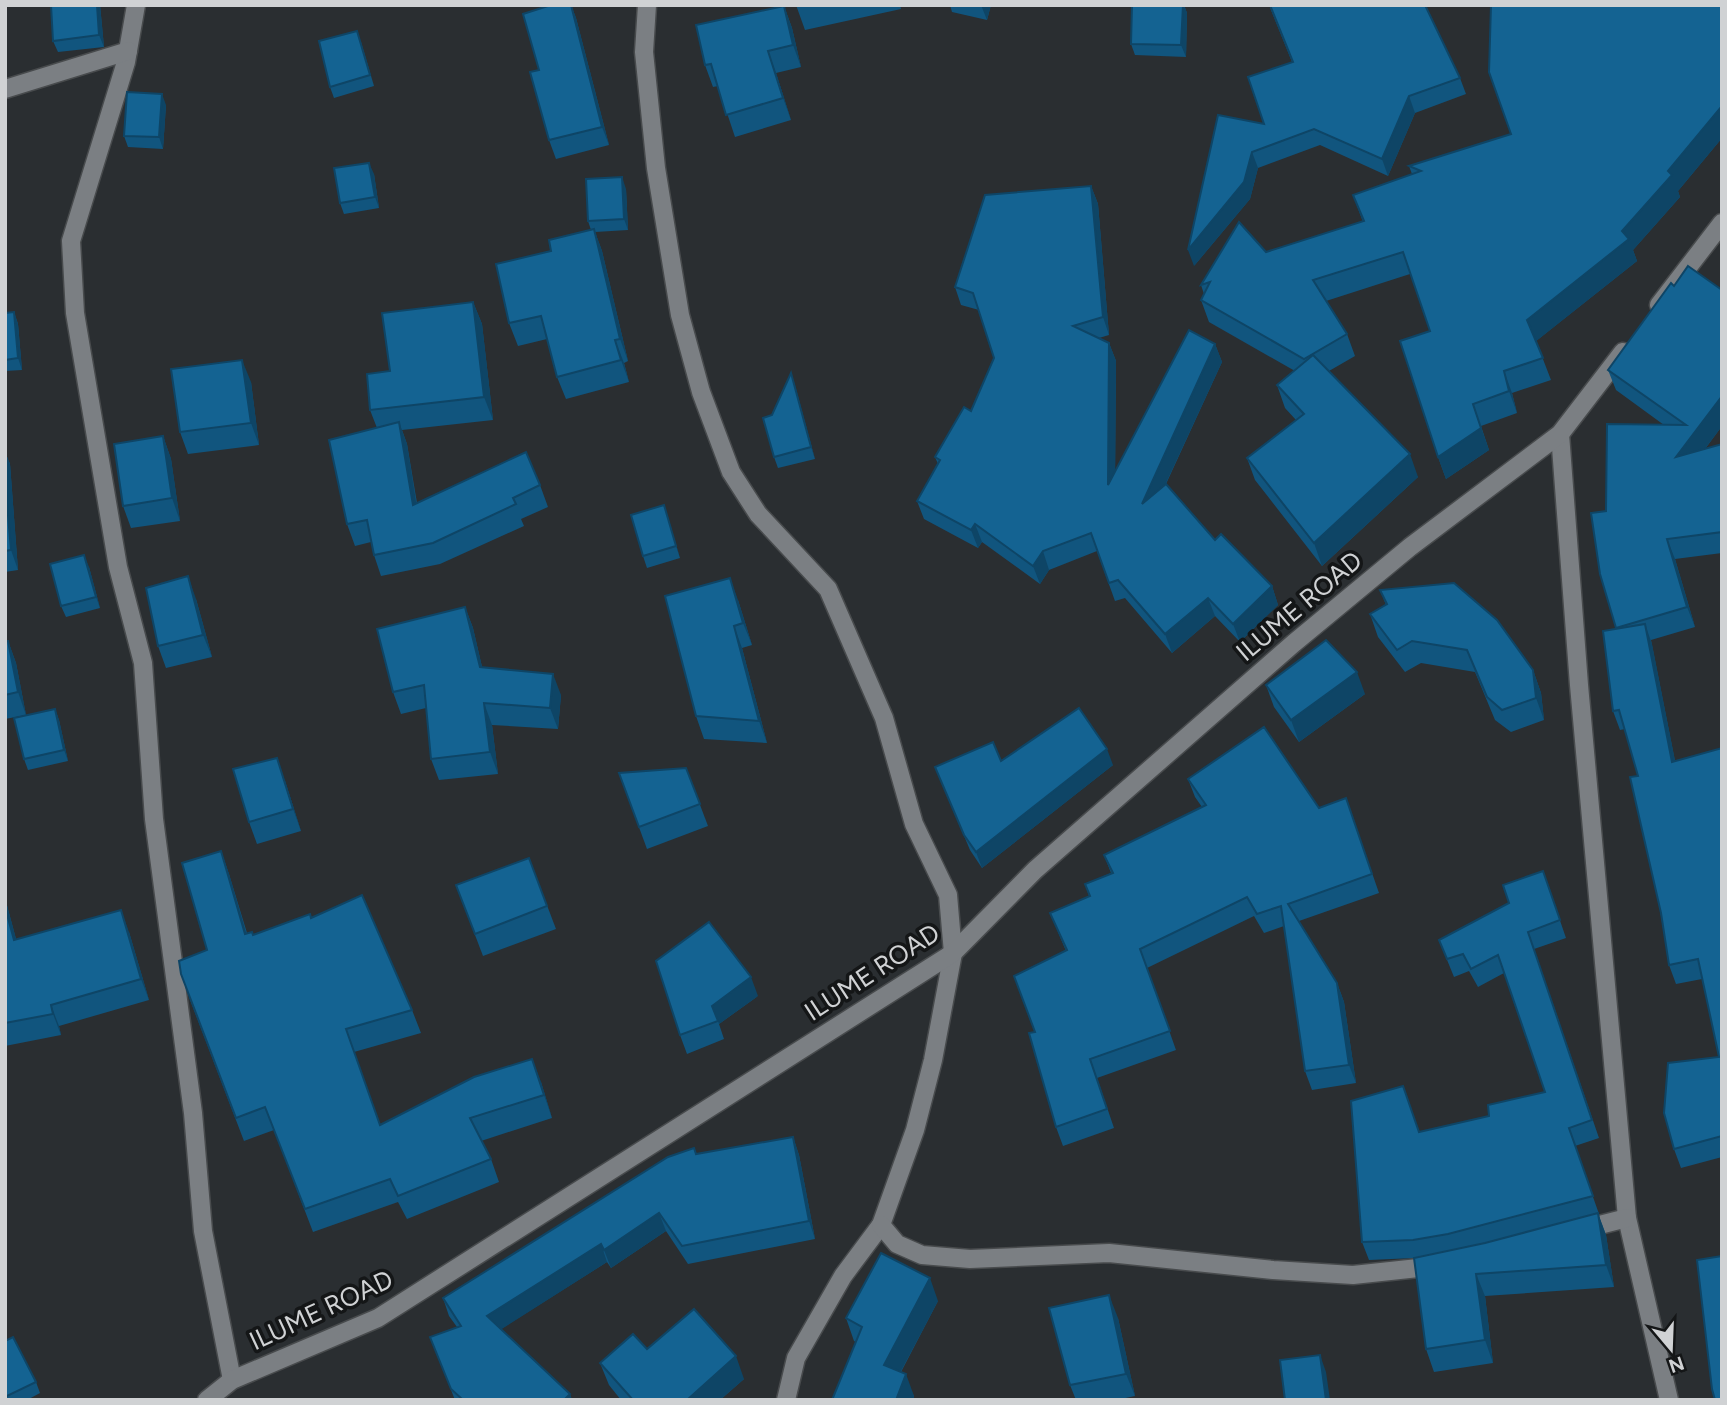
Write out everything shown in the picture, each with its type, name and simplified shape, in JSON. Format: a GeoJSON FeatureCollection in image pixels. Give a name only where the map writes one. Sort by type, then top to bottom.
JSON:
{"type":"FeatureCollection","features":[{"type":"Feature","properties":{"kind":"street"},"geometry":{"type":"LineString","coordinates":[[136,5],[128,51],[93,179],[72,242],[75,313],[118,568],[143,663],[153,819],[191,1100],[203,1231],[232,1380]]}},
{"type":"Feature","properties":{"kind":"street"},"geometry":{"type":"LineString","coordinates":[[647,5],[644,52],[656,168],[680,315],[701,392],[732,472],[758,514],[828,589],[884,718],[914,824],[948,895],[953,953],[933,1060],[918,1119],[881,1226],[843,1276],[796,1358],[786,1400]]}},
{"type":"Feature","properties":{"kind":"street"},"geometry":{"type":"LineString","coordinates":[[5,89],[128,51]]}},
{"type":"Feature","properties":{"kind":"street","name":"ILUME ROAD"},"geometry":{"type":"LineString","coordinates":[[207,1400],[232,1380],[377,1318],[953,953],[1035,870],[1294,643],[1410,547],[1560,434],[1722,223]]}},
{"type":"Feature","properties":{"kind":"street"},"geometry":{"type":"LineString","coordinates":[[1560,434],[1579,685],[1627,1218],[1669,1400]]}},
{"type":"Feature","properties":{"kind":"street"},"geometry":{"type":"LineString","coordinates":[[1564,1234],[1627,1218]]}},
{"type":"Feature","properties":{"kind":"street"},"geometry":{"type":"LineString","coordinates":[[881,1226],[897,1244],[922,1255],[970,1259],[1109,1253],[1273,1270],[1353,1275],[1450,1265]]}},
{"type":"Feature","properties":{"kind":"building"},"geometry":{"type":"Polygon","coordinates":[[[51,5],[97,5],[99,35],[53,41],[51,5]]]}},
{"type":"Feature","properties":{"kind":"building"},"geometry":{"type":"Polygon","coordinates":[[[551,5],[571,5],[602,127],[549,140],[530,72],[539,70],[523,14],[551,5]]]}},
{"type":"Feature","properties":{"kind":"building"},"geometry":{"type":"Polygon","coordinates":[[[1132,5],[1183,5],[1181,45],[1131,44],[1132,5]]]}},
{"type":"Feature","properties":{"kind":"building"},"geometry":{"type":"Polygon","coordinates":[[[1270,5],[1425,5],[1460,78],[1409,96],[1382,159],[1314,129],[1252,152],[1244,182],[1188,250],[1218,115],[1264,124],[1248,77],[1293,62],[1270,5]]]}},
{"type":"Feature","properties":{"kind":"building"},"geometry":{"type":"Polygon","coordinates":[[[1491,5],[1722,5],[1722,106],[1668,171],[1672,175],[1622,231],[1629,239],[1527,320],[1543,358],[1504,371],[1509,391],[1473,404],[1481,428],[1438,457],[1400,341],[1430,331],[1403,252],[1313,280],[1347,334],[1304,359],[1201,300],[1210,282],[1201,285],[1239,222],[1266,252],[1364,221],[1353,195],[1421,171],[1409,166],[1511,134],[1489,72],[1491,5]]]}},
{"type":"Feature","properties":{"kind":"building"},"geometry":{"type":"Polygon","coordinates":[[[784,6],[793,45],[768,51],[783,98],[726,115],[711,64],[705,65],[696,25],[784,6]]]}},
{"type":"Feature","properties":{"kind":"building"},"geometry":{"type":"Polygon","coordinates":[[[357,31],[370,75],[330,87],[319,41],[357,31]]]}},
{"type":"Feature","properties":{"kind":"building"},"geometry":{"type":"Polygon","coordinates":[[[127,92],[162,94],[159,137],[124,136],[127,92]]]}},
{"type":"Feature","properties":{"kind":"building"},"geometry":{"type":"Polygon","coordinates":[[[369,163],[375,197],[340,203],[334,168],[369,163]]]}},
{"type":"Feature","properties":{"kind":"building"},"geometry":{"type":"Polygon","coordinates":[[[622,177],[624,219],[588,221],[586,179],[622,177]]]}},
{"type":"Feature","properties":{"kind":"building"},"geometry":{"type":"Polygon","coordinates":[[[1091,186],[1103,317],[1073,326],[1109,343],[1108,485],[1189,330],[1215,344],[1142,504],[1166,484],[1215,540],[1221,534],[1272,586],[1233,624],[1208,598],[1165,634],[1118,580],[1109,583],[1091,533],[1043,551],[1033,566],[975,524],[971,530],[917,501],[940,460],[935,457],[964,407],[971,411],[994,358],[973,293],[955,287],[985,195],[1091,186]]]}},
{"type":"Feature","properties":{"kind":"building"},"geometry":{"type":"Polygon","coordinates":[[[594,229],[620,339],[615,340],[621,360],[557,377],[541,316],[509,323],[496,264],[551,251],[549,240],[594,229]]]}},
{"type":"Feature","properties":{"kind":"building"},"geometry":{"type":"Polygon","coordinates":[[[1688,266],[1722,290],[1722,396],[1676,457],[1722,444],[1722,532],[1667,539],[1687,607],[1616,628],[1600,574],[1591,513],[1606,511],[1607,424],[1686,425],[1608,370],[1671,283],[1674,286],[1688,266]]]}},
{"type":"Feature","properties":{"kind":"building"},"geometry":{"type":"Polygon","coordinates":[[[473,302],[484,397],[370,410],[367,374],[390,371],[382,313],[473,302]]]}},
{"type":"Feature","properties":{"kind":"building"},"geometry":{"type":"Polygon","coordinates":[[[14,312],[18,358],[5,360],[5,313],[14,312]]]}},
{"type":"Feature","properties":{"kind":"building"},"geometry":{"type":"Polygon","coordinates":[[[1313,355],[1410,454],[1314,543],[1247,458],[1304,414],[1277,385],[1313,355]]]}},
{"type":"Feature","properties":{"kind":"building"},"geometry":{"type":"Polygon","coordinates":[[[242,360],[251,423],[180,432],[171,369],[242,360]]]}},
{"type":"Feature","properties":{"kind":"building"},"geometry":{"type":"Polygon","coordinates":[[[791,373],[811,447],[774,457],[763,418],[772,415],[791,373]]]}},
{"type":"Feature","properties":{"kind":"building"},"geometry":{"type":"Polygon","coordinates":[[[399,422],[413,505],[526,452],[540,485],[513,498],[516,504],[433,543],[374,555],[367,520],[347,524],[329,440],[399,422]]]}},
{"type":"Feature","properties":{"kind":"building"},"geometry":{"type":"Polygon","coordinates":[[[163,436],[172,498],[123,506],[114,444],[163,436]]]}},
{"type":"Feature","properties":{"kind":"building"},"geometry":{"type":"Polygon","coordinates":[[[5,481],[11,550],[5,551],[5,481]]]}},
{"type":"Feature","properties":{"kind":"building"},"geometry":{"type":"Polygon","coordinates":[[[664,505],[676,546],[643,556],[631,515],[664,505]]]}},
{"type":"Feature","properties":{"kind":"building"},"geometry":{"type":"Polygon","coordinates":[[[84,555],[96,597],[61,606],[50,564],[84,555]]]}},
{"type":"Feature","properties":{"kind":"building"},"geometry":{"type":"Polygon","coordinates":[[[188,576],[203,635],[158,646],[146,588],[188,576]]]}},
{"type":"Feature","properties":{"kind":"building"},"geometry":{"type":"Polygon","coordinates":[[[730,578],[743,623],[734,626],[759,721],[696,716],[665,596],[730,578]]]}},
{"type":"Feature","properties":{"kind":"building"},"geometry":{"type":"Polygon","coordinates":[[[1454,583],[1497,620],[1533,670],[1536,698],[1502,710],[1487,697],[1467,650],[1412,641],[1397,650],[1370,614],[1387,604],[1380,590],[1454,583]]]}},
{"type":"Feature","properties":{"kind":"building"},"geometry":{"type":"Polygon","coordinates":[[[465,607],[480,667],[553,674],[550,708],[484,703],[490,752],[431,759],[424,685],[393,692],[377,629],[465,607]]]}},
{"type":"Feature","properties":{"kind":"building"},"geometry":{"type":"Polygon","coordinates":[[[1645,624],[1672,762],[1722,748],[1722,1136],[1674,1149],[1664,1113],[1668,1063],[1719,1057],[1698,959],[1669,965],[1661,913],[1630,777],[1638,776],[1619,710],[1613,711],[1603,631],[1645,624]]]}},
{"type":"Feature","properties":{"kind":"building"},"geometry":{"type":"Polygon","coordinates":[[[1326,640],[1357,672],[1291,720],[1266,685],[1326,640]]]}},
{"type":"Feature","properties":{"kind":"building"},"geometry":{"type":"Polygon","coordinates":[[[5,641],[8,641],[18,692],[5,695],[5,641]]]}},
{"type":"Feature","properties":{"kind":"building"},"geometry":{"type":"Polygon","coordinates":[[[1079,708],[1107,749],[976,852],[964,835],[935,767],[993,742],[1001,761],[1079,708]]]}},
{"type":"Feature","properties":{"kind":"building"},"geometry":{"type":"Polygon","coordinates":[[[55,709],[64,750],[24,759],[14,718],[55,709]]]}},
{"type":"Feature","properties":{"kind":"building"},"geometry":{"type":"Polygon","coordinates":[[[1264,727],[1319,808],[1346,798],[1372,874],[1288,904],[1337,983],[1349,1065],[1305,1071],[1281,906],[1257,914],[1247,897],[1140,949],[1170,1031],[1090,1059],[1107,1109],[1056,1127],[1029,1033],[1035,1032],[1014,976],[1067,950],[1050,913],[1090,896],[1085,884],[1113,873],[1104,855],[1206,805],[1188,779],[1264,727]]]}},
{"type":"Feature","properties":{"kind":"building"},"geometry":{"type":"Polygon","coordinates":[[[277,758],[293,809],[249,822],[233,769],[277,758]]]}},
{"type":"Feature","properties":{"kind":"building"},"geometry":{"type":"Polygon","coordinates":[[[686,768],[700,804],[639,827],[619,773],[686,768]]]}},
{"type":"Feature","properties":{"kind":"building"},"geometry":{"type":"Polygon","coordinates":[[[221,851],[245,934],[252,932],[253,935],[310,914],[311,918],[362,895],[412,1010],[346,1029],[380,1125],[474,1077],[532,1059],[544,1095],[470,1118],[491,1159],[398,1196],[390,1179],[305,1209],[265,1107],[236,1118],[181,974],[179,961],[207,950],[182,863],[221,851]]]}},
{"type":"Feature","properties":{"kind":"building"},"geometry":{"type":"Polygon","coordinates":[[[529,858],[547,906],[475,934],[456,885],[529,858]]]}},
{"type":"Feature","properties":{"kind":"building"},"geometry":{"type":"Polygon","coordinates":[[[1543,871],[1560,920],[1528,932],[1592,1120],[1569,1128],[1593,1196],[1448,1234],[1413,1240],[1362,1242],[1351,1101],[1403,1086],[1419,1132],[1489,1116],[1488,1105],[1545,1092],[1498,955],[1471,969],[1463,954],[1447,959],[1439,940],[1509,903],[1503,885],[1543,871]]]}},
{"type":"Feature","properties":{"kind":"building"},"geometry":{"type":"Polygon","coordinates":[[[5,907],[14,940],[121,910],[141,979],[51,1005],[53,1014],[5,1023],[5,907]]]}},
{"type":"Feature","properties":{"kind":"building"},"geometry":{"type":"Polygon","coordinates":[[[709,922],[751,977],[712,1006],[718,1021],[680,1035],[656,961],[709,922]]]}},
{"type":"Feature","properties":{"kind":"building"},"geometry":{"type":"Polygon","coordinates":[[[793,1137],[809,1221],[682,1246],[659,1213],[604,1250],[601,1244],[487,1316],[570,1394],[564,1400],[463,1400],[451,1389],[430,1337],[461,1326],[443,1298],[668,1157],[694,1148],[696,1154],[793,1137]]]}},
{"type":"Feature","properties":{"kind":"building"},"geometry":{"type":"Polygon","coordinates":[[[1598,1213],[1606,1265],[1476,1274],[1485,1340],[1426,1349],[1414,1258],[1485,1243],[1598,1213]]]}},
{"type":"Feature","properties":{"kind":"building"},"geometry":{"type":"Polygon","coordinates":[[[881,1253],[930,1278],[884,1365],[906,1374],[896,1400],[832,1400],[862,1327],[846,1318],[881,1253]]]}},
{"type":"Feature","properties":{"kind":"building"},"geometry":{"type":"Polygon","coordinates":[[[1722,1256],[1722,1400],[1715,1400],[1697,1260],[1722,1256]]]}},
{"type":"Feature","properties":{"kind":"building"},"geometry":{"type":"Polygon","coordinates":[[[1109,1295],[1126,1374],[1070,1385],[1049,1308],[1109,1295]]]}},
{"type":"Feature","properties":{"kind":"building"},"geometry":{"type":"Polygon","coordinates":[[[694,1309],[736,1356],[687,1400],[633,1400],[600,1363],[633,1334],[647,1349],[694,1309]]]}},
{"type":"Feature","properties":{"kind":"building"},"geometry":{"type":"Polygon","coordinates":[[[13,1337],[36,1382],[5,1397],[5,1341],[13,1337]]]}},
{"type":"Feature","properties":{"kind":"building"},"geometry":{"type":"Polygon","coordinates":[[[1320,1355],[1326,1400],[1285,1400],[1280,1360],[1320,1355]]]}}]}
